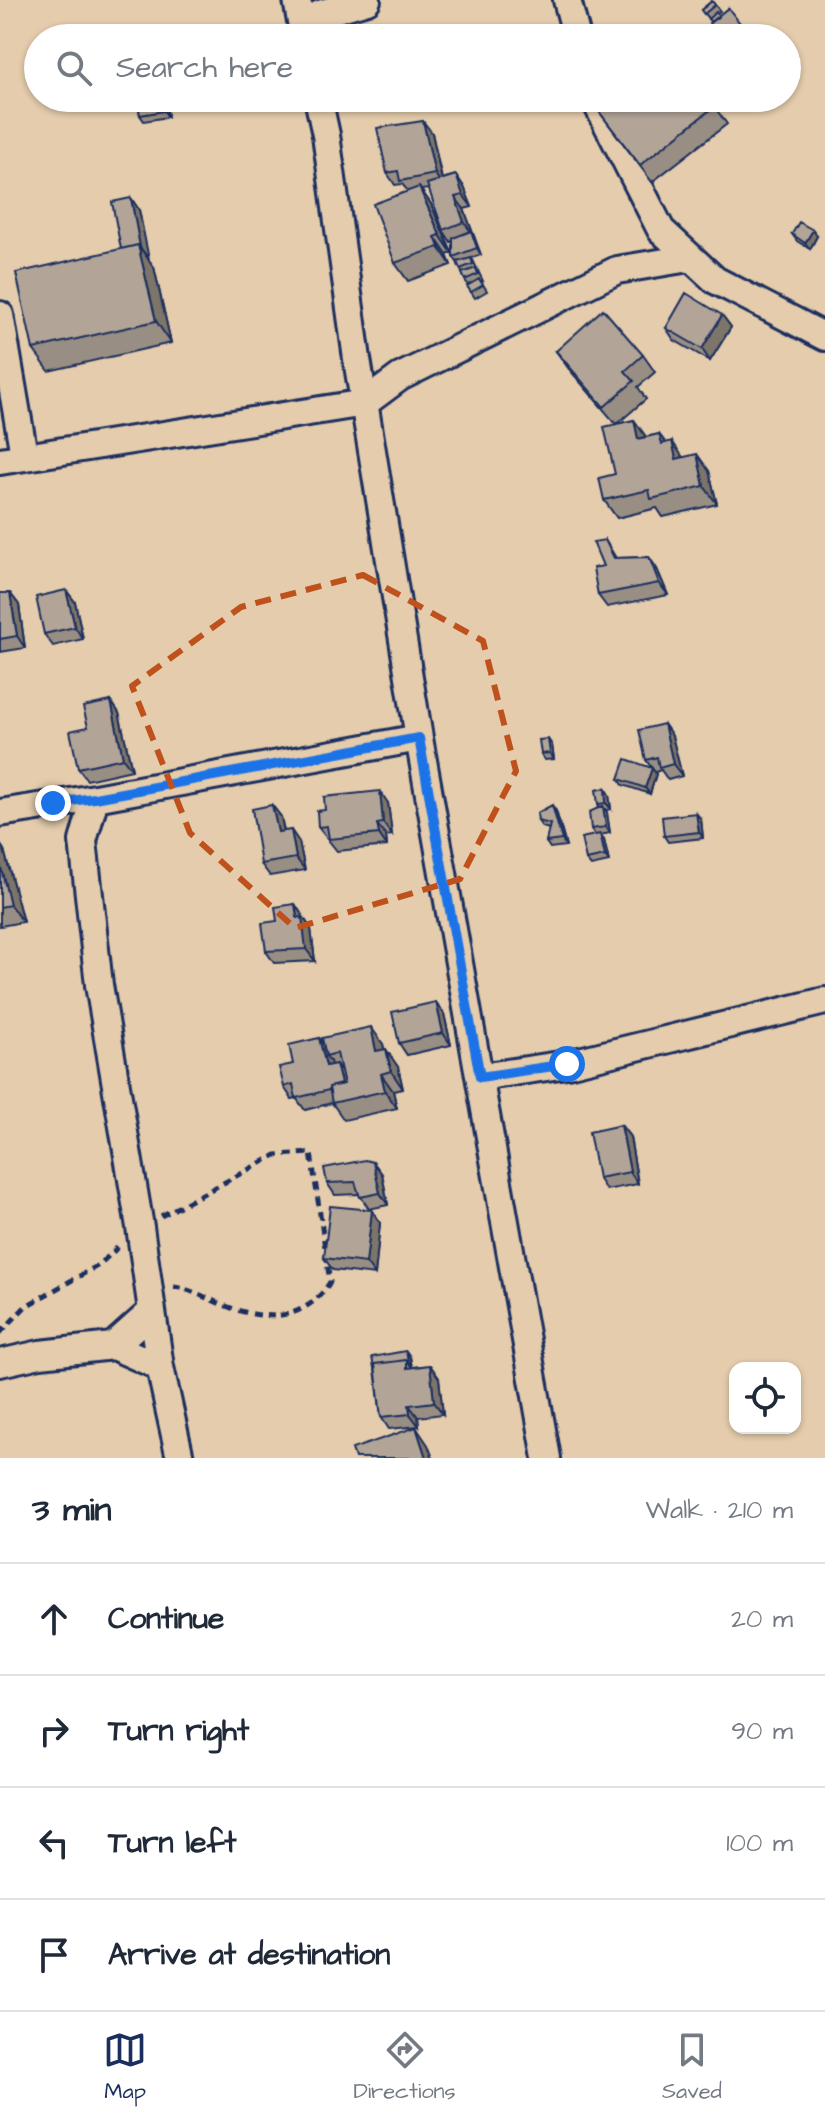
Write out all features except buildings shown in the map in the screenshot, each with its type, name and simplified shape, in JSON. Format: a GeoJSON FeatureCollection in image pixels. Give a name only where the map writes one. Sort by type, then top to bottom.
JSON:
{"type":"FeatureCollection","features":[{"type":"Feature","properties":{"kind":"street"},"geometry":{"type":"LineString","coordinates":[[297,0],[301,24]]}},
{"type":"Feature","properties":{"kind":"street"},"geometry":{"type":"LineString","coordinates":[[312,24],[320,14],[367,0]]}},
{"type":"Feature","properties":{"kind":"street"},"geometry":{"type":"LineString","coordinates":[[567,0],[573,24]]}},
{"type":"Feature","properties":{"kind":"street"},"geometry":{"type":"LineString","coordinates":[[321,112],[357,359],[419,738],[547,1458]]}},
{"type":"Feature","properties":{"kind":"street"},"geometry":{"type":"LineString","coordinates":[[601,112],[661,230],[715,280],[825,337]]}},
{"type":"Feature","properties":{"kind":"street"},"geometry":{"type":"LineString","coordinates":[[0,315],[12,458],[365,403],[400,377],[422,369],[617,270],[689,258]]}},
{"type":"Feature","properties":{"kind":"street"},"geometry":{"type":"LineString","coordinates":[[357,359],[400,377]]}},
{"type":"Feature","properties":{"kind":"street"},"geometry":{"type":"LineString","coordinates":[[0,813],[419,738]]}},
{"type":"Feature","properties":{"kind":"street"},"geometry":{"type":"LineString","coordinates":[[95,798],[83,841],[99,985],[160,1367],[180,1458]]}},
{"type":"Feature","properties":{"kind":"street"},"geometry":{"type":"LineString","coordinates":[[53,803],[83,841]]}},
{"type":"Feature","properties":{"kind":"street"},"geometry":{"type":"LineString","coordinates":[[480,1077],[567,1064],[825,1001]]}},
{"type":"Feature","properties":{"kind":"street"},"geometry":{"type":"LineString","coordinates":[[113,1346],[151,1312]]}},
{"type":"Feature","properties":{"kind":"street"},"geometry":{"type":"LineString","coordinates":[[0,1363],[40,1354],[113,1346],[160,1367]]}},
{"type":"Feature","properties":{"kind":"path"},"geometry":{"type":"LineString","coordinates":[[0,1333],[26,1306],[99,1265],[140,1227],[276,1155],[311,1153],[330,1282],[320,1298],[302,1311],[269,1316],[230,1308],[183,1288],[148,1285]]}},
{"type":"Feature","properties":{"kind":"highlighted area"},"geometry":{"type":"Polygon","coordinates":[[[363,575],[483,641],[516,771],[460,879],[295,928],[190,833],[132,686],[241,607],[363,575]]]}},
{"type":"Feature","properties":{"kind":"route"},"geometry":{"type":"LineString","coordinates":[[53,803],[95,798],[419,738],[480,1077],[567,1064]]}}]}
